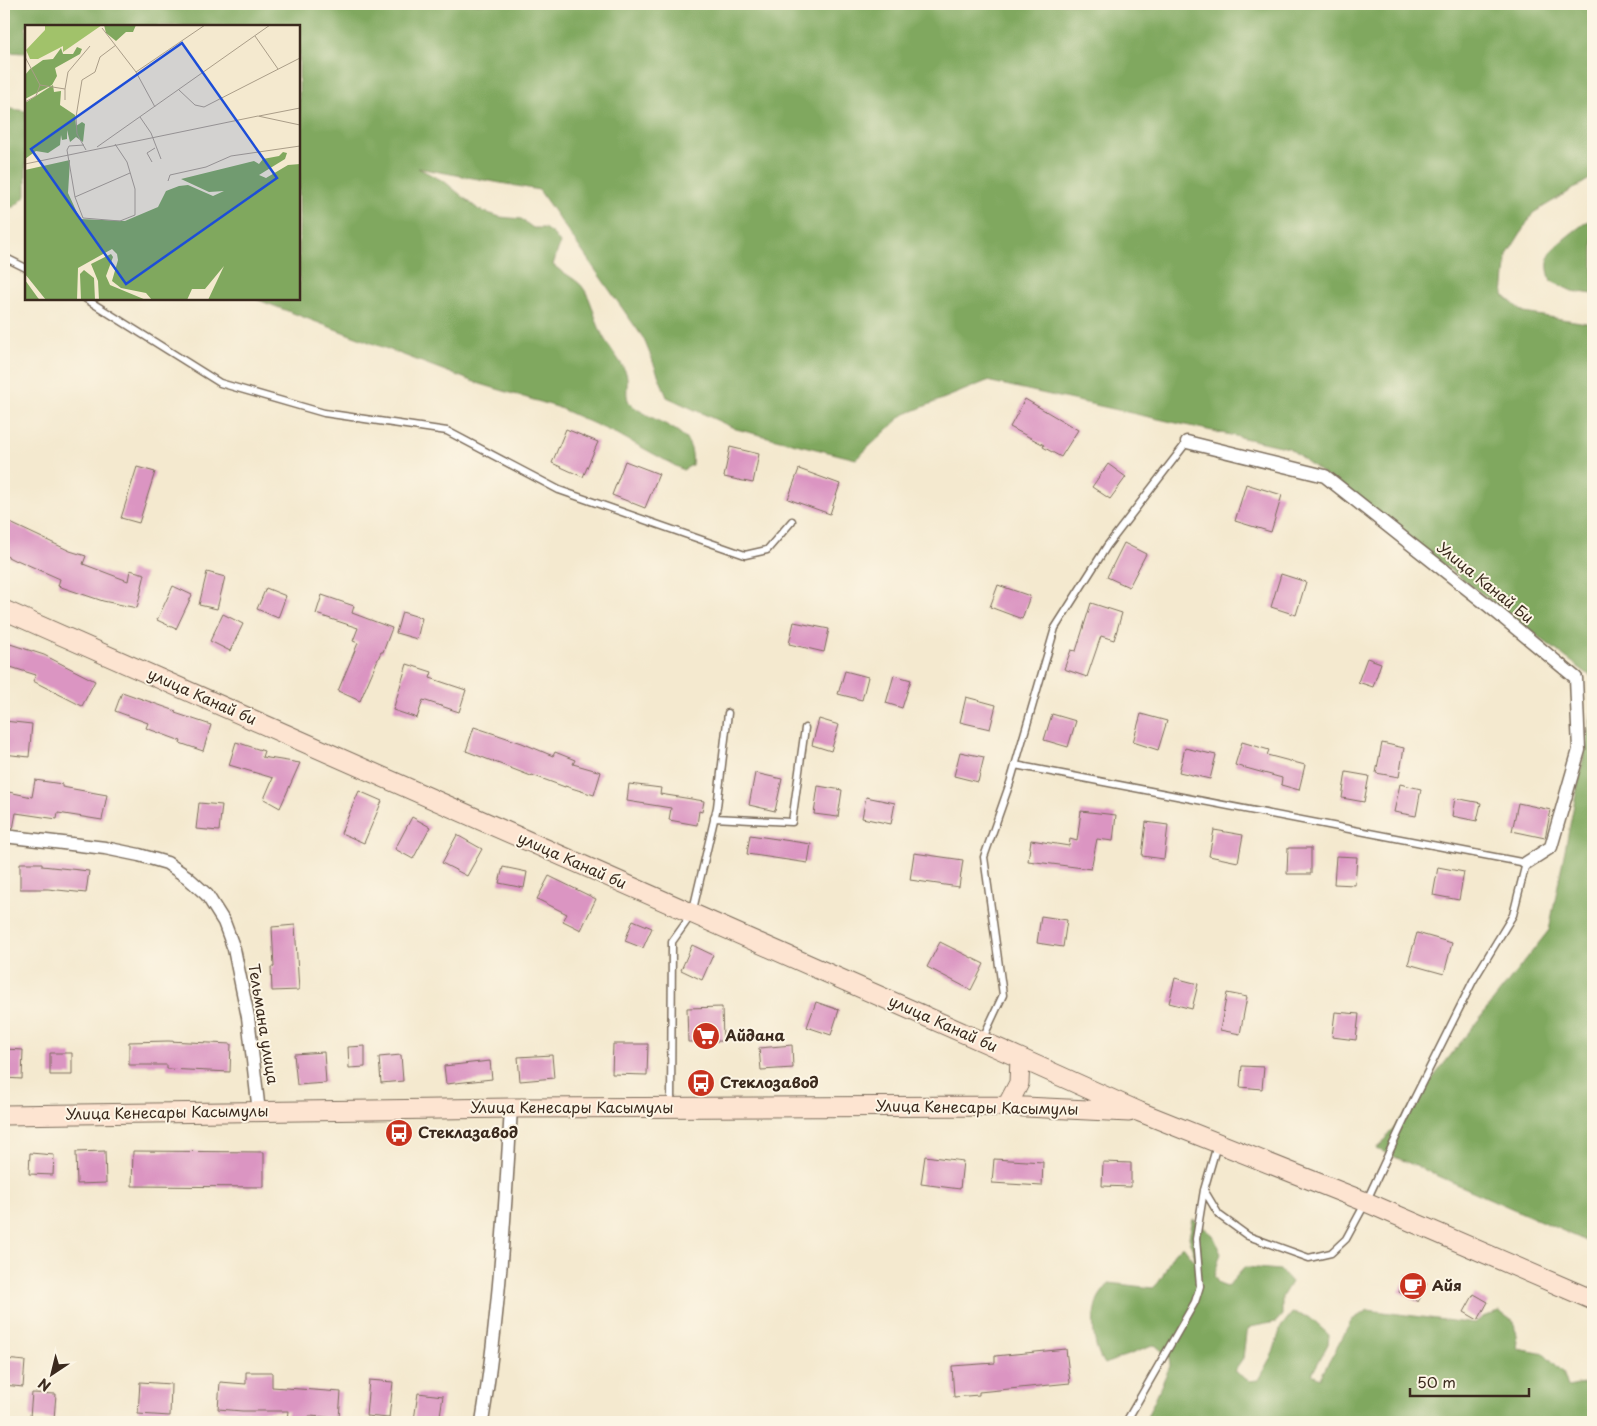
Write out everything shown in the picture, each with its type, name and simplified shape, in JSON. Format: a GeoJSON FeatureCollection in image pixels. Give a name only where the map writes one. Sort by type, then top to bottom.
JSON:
{"type":"FeatureCollection","features":[{"type":"Feature","properties":{"kind":"main road","name":"улица Канай би"},"geometry":{"type":"LineString","coordinates":[[4,610],[1140,1112],[1366,1202],[1593,1300]]}},
{"type":"Feature","properties":{"kind":"main road"},"geometry":{"type":"LineString","coordinates":[[1007,1106],[1019,1083],[1020,1058]]}},
{"type":"Feature","properties":{"kind":"main road","name":"Улица Кенесары Касымулы"},"geometry":{"type":"LineString","coordinates":[[4,1115],[511,1108],[1007,1106],[1140,1112]]}},
{"type":"Feature","properties":{"kind":"street","name":"Улица Канай Би"},"geometry":{"type":"LineString","coordinates":[[1187,442],[1325,476],[1489,606],[1576,678],[1579,750],[1552,847],[1526,863]]}},
{"type":"Feature","properties":{"kind":"street","name":"Тельмана улица"},"geometry":{"type":"LineString","coordinates":[[4,836],[105,848],[139,855],[167,864],[187,877],[207,895],[224,922],[234,950],[248,1018],[259,1112]]}},
{"type":"Feature","properties":{"kind":"street"},"geometry":{"type":"LineString","coordinates":[[482,1422],[491,1368],[503,1243],[511,1108]]}},
{"type":"Feature","properties":{"kind":"lane"},"geometry":{"type":"LineString","coordinates":[[4,257],[25,268]]}},
{"type":"Feature","properties":{"kind":"lane"},"geometry":{"type":"LineString","coordinates":[[88,300],[220,383],[324,413],[447,431],[559,490],[745,555],[767,550],[792,521]]}},
{"type":"Feature","properties":{"kind":"lane"},"geometry":{"type":"LineString","coordinates":[[982,1041],[1003,995],[984,857],[1015,765],[1055,628],[1107,546],[1187,442]]}},
{"type":"Feature","properties":{"kind":"lane"},"geometry":{"type":"LineString","coordinates":[[671,1107],[672,942],[692,914],[714,818],[728,713]]}},
{"type":"Feature","properties":{"kind":"lane"},"geometry":{"type":"LineString","coordinates":[[714,818],[792,822],[805,728]]}},
{"type":"Feature","properties":{"kind":"lane"},"geometry":{"type":"LineString","coordinates":[[1015,765],[1526,863],[1513,915],[1473,981],[1346,1240],[1331,1253],[1310,1258],[1248,1236],[1219,1215],[1204,1190]]}},
{"type":"Feature","properties":{"kind":"lane"},"geometry":{"type":"LineString","coordinates":[[1126,1422],[1195,1302],[1200,1286],[1196,1239],[1204,1190],[1218,1143]]}},
{"type":"Feature","properties":{"kind":"green space"},"geometry":{"type":"Polygon","coordinates":[[[4,4],[1593,4],[1593,177],[1533,213],[1507,255],[1503,295],[1524,313],[1593,324],[1593,678],[1289,448],[987,381],[903,415],[856,459],[736,429],[667,397],[644,339],[539,190],[418,168],[445,182],[479,210],[500,217],[521,219],[533,228],[544,228],[553,234],[560,243],[553,265],[578,282],[585,291],[606,342],[626,373],[629,402],[640,411],[678,431],[689,444],[692,454],[692,465],[683,470],[621,436],[557,407],[477,383],[259,300],[300,300],[300,25],[25,25],[25,53],[4,52],[4,4]]]}},
{"type":"Feature","properties":{"kind":"green space"},"geometry":{"type":"Polygon","coordinates":[[[4,108],[25,111],[25,197],[14,207],[4,207],[4,108]]]}},
{"type":"Feature","properties":{"kind":"green space"},"geometry":{"type":"Polygon","coordinates":[[[1593,218],[1593,294],[1572,291],[1551,281],[1548,265],[1552,250],[1576,229],[1593,218]]]}},
{"type":"Feature","properties":{"kind":"green space"},"geometry":{"type":"Polygon","coordinates":[[[1593,709],[1593,1244],[1377,1149],[1549,930],[1593,709]]]}},
{"type":"Feature","properties":{"kind":"green space"},"geometry":{"type":"Polygon","coordinates":[[[1193,1219],[1213,1235],[1221,1253],[1214,1276],[1219,1284],[1227,1287],[1245,1267],[1280,1270],[1291,1282],[1282,1297],[1282,1315],[1276,1322],[1250,1327],[1246,1333],[1243,1358],[1234,1371],[1249,1381],[1258,1380],[1273,1353],[1281,1327],[1292,1313],[1309,1317],[1329,1335],[1328,1344],[1312,1374],[1320,1378],[1352,1320],[1368,1310],[1475,1324],[1482,1317],[1500,1312],[1514,1322],[1518,1349],[1545,1354],[1563,1372],[1568,1387],[1593,1382],[1593,1422],[1142,1422],[1146,1419],[1170,1366],[1169,1357],[1155,1345],[1104,1364],[1095,1342],[1093,1324],[1096,1306],[1099,1297],[1109,1283],[1153,1288],[1162,1277],[1173,1254],[1183,1246],[1197,1264],[1189,1237],[1193,1219]]]}},
{"type":"Feature","properties":{"kind":"building"},"geometry":{"type":"Polygon","coordinates":[[[1025,399],[1078,430],[1061,457],[1043,447],[1044,445],[1010,427],[1025,399]]]}},
{"type":"Feature","properties":{"kind":"building"},"geometry":{"type":"Polygon","coordinates":[[[566,429],[598,442],[583,477],[552,463],[566,429]]]}},
{"type":"Feature","properties":{"kind":"building"},"geometry":{"type":"Polygon","coordinates":[[[730,447],[759,454],[753,483],[724,477],[730,447]]]}},
{"type":"Feature","properties":{"kind":"building"},"geometry":{"type":"Polygon","coordinates":[[[625,461],[659,474],[645,508],[612,495],[625,461]]]}},
{"type":"Feature","properties":{"kind":"building"},"geometry":{"type":"Polygon","coordinates":[[[1108,464],[1126,477],[1110,499],[1092,487],[1108,464]]]}},
{"type":"Feature","properties":{"kind":"building"},"geometry":{"type":"Polygon","coordinates":[[[137,467],[155,472],[139,523],[121,518],[137,467]]]}},
{"type":"Feature","properties":{"kind":"building"},"geometry":{"type":"Polygon","coordinates":[[[799,469],[840,484],[830,514],[788,499],[799,469]]]}},
{"type":"Feature","properties":{"kind":"building"},"geometry":{"type":"Polygon","coordinates":[[[1246,484],[1282,495],[1271,532],[1235,521],[1246,484]]]}},
{"type":"Feature","properties":{"kind":"building"},"geometry":{"type":"Polygon","coordinates":[[[4,520],[70,551],[86,556],[83,564],[128,581],[130,570],[145,574],[137,608],[103,601],[58,586],[60,579],[4,555],[4,520]]]}},
{"type":"Feature","properties":{"kind":"building"},"geometry":{"type":"Polygon","coordinates":[[[1124,543],[1146,554],[1129,587],[1107,577],[1124,543]]]}},
{"type":"Feature","properties":{"kind":"building"},"geometry":{"type":"Polygon","coordinates":[[[207,572],[225,577],[217,609],[199,605],[207,572]]]}},
{"type":"Feature","properties":{"kind":"building"},"geometry":{"type":"Polygon","coordinates":[[[1281,574],[1306,582],[1296,615],[1271,607],[1281,574]]]}},
{"type":"Feature","properties":{"kind":"building"},"geometry":{"type":"Polygon","coordinates":[[[998,585],[1030,596],[1022,619],[990,607],[998,585]]]}},
{"type":"Feature","properties":{"kind":"building"},"geometry":{"type":"Polygon","coordinates":[[[173,586],[192,595],[176,629],[157,620],[173,586]]]}},
{"type":"Feature","properties":{"kind":"building"},"geometry":{"type":"Polygon","coordinates":[[[266,588],[286,596],[278,618],[257,609],[266,588]]]}},
{"type":"Feature","properties":{"kind":"building"},"geometry":{"type":"Polygon","coordinates":[[[322,595],[354,606],[352,613],[392,628],[360,701],[338,691],[358,643],[353,641],[358,628],[316,614],[322,595]]]}},
{"type":"Feature","properties":{"kind":"building"},"geometry":{"type":"Polygon","coordinates":[[[1091,603],[1122,613],[1114,640],[1101,636],[1087,677],[1064,669],[1071,650],[1076,651],[1091,603]]]}},
{"type":"Feature","properties":{"kind":"building"},"geometry":{"type":"Polygon","coordinates":[[[402,612],[422,618],[417,639],[396,633],[402,612]]]}},
{"type":"Feature","properties":{"kind":"building"},"geometry":{"type":"Polygon","coordinates":[[[223,614],[243,624],[230,651],[210,641],[223,614]]]}},
{"type":"Feature","properties":{"kind":"building"},"geometry":{"type":"Polygon","coordinates":[[[794,622],[829,629],[824,652],[789,644],[794,622]]]}},
{"type":"Feature","properties":{"kind":"building"},"geometry":{"type":"Polygon","coordinates":[[[4,642],[44,655],[95,681],[82,706],[33,681],[36,675],[4,665],[4,642]]]}},
{"type":"Feature","properties":{"kind":"building"},"geometry":{"type":"Polygon","coordinates":[[[1367,658],[1381,663],[1373,687],[1358,682],[1367,658]]]}},
{"type":"Feature","properties":{"kind":"building"},"geometry":{"type":"Polygon","coordinates":[[[407,664],[432,672],[430,678],[466,690],[459,712],[423,700],[417,718],[393,710],[407,664]]]}},
{"type":"Feature","properties":{"kind":"building"},"geometry":{"type":"Polygon","coordinates":[[[845,671],[868,677],[862,700],[838,694],[845,671]]]}},
{"type":"Feature","properties":{"kind":"building"},"geometry":{"type":"Polygon","coordinates":[[[894,675],[911,680],[902,708],[886,703],[894,675]]]}},
{"type":"Feature","properties":{"kind":"building"},"geometry":{"type":"Polygon","coordinates":[[[122,692],[211,725],[203,751],[146,728],[148,723],[115,711],[122,692]]]}},
{"type":"Feature","properties":{"kind":"building"},"geometry":{"type":"Polygon","coordinates":[[[966,697],[996,705],[990,729],[960,722],[966,697]]]}},
{"type":"Feature","properties":{"kind":"building"},"geometry":{"type":"Polygon","coordinates":[[[1052,714],[1076,721],[1068,747],[1044,740],[1052,714]]]}},
{"type":"Feature","properties":{"kind":"building"},"geometry":{"type":"Polygon","coordinates":[[[1141,714],[1167,721],[1158,750],[1133,742],[1141,714]]]}},
{"type":"Feature","properties":{"kind":"building"},"geometry":{"type":"Polygon","coordinates":[[[819,719],[839,725],[831,751],[812,745],[819,719]]]}},
{"type":"Feature","properties":{"kind":"building"},"geometry":{"type":"Polygon","coordinates":[[[4,721],[32,724],[29,757],[4,754],[4,721]]]}},
{"type":"Feature","properties":{"kind":"building"},"geometry":{"type":"Polygon","coordinates":[[[474,727],[522,743],[553,756],[555,752],[575,760],[573,764],[601,772],[594,795],[531,776],[466,751],[474,727]]]}},
{"type":"Feature","properties":{"kind":"building"},"geometry":{"type":"Polygon","coordinates":[[[236,742],[264,751],[262,757],[300,763],[280,808],[264,799],[273,778],[229,765],[236,742]]]}},
{"type":"Feature","properties":{"kind":"building"},"geometry":{"type":"Polygon","coordinates":[[[1242,742],[1269,750],[1267,755],[1305,765],[1299,790],[1281,785],[1282,778],[1235,765],[1242,742]]]}},
{"type":"Feature","properties":{"kind":"building"},"geometry":{"type":"Polygon","coordinates":[[[1382,743],[1404,748],[1399,777],[1376,773],[1382,743]]]}},
{"type":"Feature","properties":{"kind":"building"},"geometry":{"type":"Polygon","coordinates":[[[1185,748],[1216,755],[1210,779],[1179,772],[1185,748]]]}},
{"type":"Feature","properties":{"kind":"building"},"geometry":{"type":"Polygon","coordinates":[[[960,752],[984,757],[978,782],[954,776],[960,752]]]}},
{"type":"Feature","properties":{"kind":"building"},"geometry":{"type":"Polygon","coordinates":[[[1346,772],[1369,776],[1364,802],[1342,798],[1346,772]]]}},
{"type":"Feature","properties":{"kind":"building"},"geometry":{"type":"Polygon","coordinates":[[[755,773],[782,779],[775,811],[749,805],[755,773]]]}},
{"type":"Feature","properties":{"kind":"building"},"geometry":{"type":"Polygon","coordinates":[[[35,780],[62,784],[62,787],[107,795],[102,820],[58,813],[57,819],[16,813],[13,829],[4,828],[4,791],[32,797],[35,780]]]}},
{"type":"Feature","properties":{"kind":"building"},"geometry":{"type":"Polygon","coordinates":[[[629,784],[661,788],[660,794],[704,801],[702,812],[699,811],[697,825],[669,820],[671,808],[627,801],[629,784]]]}},
{"type":"Feature","properties":{"kind":"building"},"geometry":{"type":"Polygon","coordinates":[[[1400,784],[1421,789],[1416,816],[1394,812],[1400,784]]]}},
{"type":"Feature","properties":{"kind":"building"},"geometry":{"type":"Polygon","coordinates":[[[818,786],[842,790],[838,817],[814,814],[818,786]]]}},
{"type":"Feature","properties":{"kind":"building"},"geometry":{"type":"Polygon","coordinates":[[[359,791],[382,801],[364,843],[341,833],[359,791]]]}},
{"type":"Feature","properties":{"kind":"building"},"geometry":{"type":"Polygon","coordinates":[[[866,797],[895,803],[891,824],[862,818],[866,797]]]}},
{"type":"Feature","properties":{"kind":"building"},"geometry":{"type":"Polygon","coordinates":[[[1455,798],[1481,803],[1477,821],[1452,816],[1455,798]]]}},
{"type":"Feature","properties":{"kind":"building"},"geometry":{"type":"Polygon","coordinates":[[[199,803],[222,805],[219,831],[196,829],[199,803]]]}},
{"type":"Feature","properties":{"kind":"building"},"geometry":{"type":"Polygon","coordinates":[[[1518,803],[1551,810],[1545,838],[1512,831],[1518,803]]]}},
{"type":"Feature","properties":{"kind":"building"},"geometry":{"type":"Polygon","coordinates":[[[1081,811],[1116,815],[1113,841],[1097,839],[1091,869],[1028,861],[1031,840],[1069,846],[1070,839],[1077,841],[1081,811]]]}},
{"type":"Feature","properties":{"kind":"building"},"geometry":{"type":"Polygon","coordinates":[[[412,817],[430,827],[413,859],[395,849],[412,817]]]}},
{"type":"Feature","properties":{"kind":"building"},"geometry":{"type":"Polygon","coordinates":[[[1146,822],[1168,825],[1164,859],[1142,856],[1146,822]]]}},
{"type":"Feature","properties":{"kind":"building"},"geometry":{"type":"Polygon","coordinates":[[[1214,830],[1243,835],[1238,862],[1209,856],[1214,830]]]}},
{"type":"Feature","properties":{"kind":"building"},"geometry":{"type":"Polygon","coordinates":[[[457,835],[482,849],[467,876],[442,863],[457,835]]]}},
{"type":"Feature","properties":{"kind":"building"},"geometry":{"type":"Polygon","coordinates":[[[750,835],[811,844],[808,863],[747,854],[750,835]]]}},
{"type":"Feature","properties":{"kind":"building"},"geometry":{"type":"Polygon","coordinates":[[[1288,848],[1311,848],[1311,874],[1287,874],[1288,848]]]}},
{"type":"Feature","properties":{"kind":"building"},"geometry":{"type":"Polygon","coordinates":[[[914,853],[963,860],[959,887],[910,880],[914,853]]]}},
{"type":"Feature","properties":{"kind":"building"},"geometry":{"type":"Polygon","coordinates":[[[1336,856],[1357,857],[1355,885],[1334,884],[1336,856]]]}},
{"type":"Feature","properties":{"kind":"building"},"geometry":{"type":"Polygon","coordinates":[[[20,863],[42,863],[42,866],[89,871],[86,893],[48,889],[20,889],[20,863]]]}},
{"type":"Feature","properties":{"kind":"building"},"geometry":{"type":"Polygon","coordinates":[[[503,867],[527,872],[524,888],[499,883],[503,867]]]}},
{"type":"Feature","properties":{"kind":"building"},"geometry":{"type":"Polygon","coordinates":[[[1438,867],[1464,872],[1459,900],[1433,895],[1438,867]]]}},
{"type":"Feature","properties":{"kind":"building"},"geometry":{"type":"Polygon","coordinates":[[[549,876],[596,899],[581,930],[563,921],[567,914],[537,899],[549,876]]]}},
{"type":"Feature","properties":{"kind":"building"},"geometry":{"type":"Polygon","coordinates":[[[1041,916],[1067,920],[1063,947],[1037,943],[1041,916]]]}},
{"type":"Feature","properties":{"kind":"building"},"geometry":{"type":"Polygon","coordinates":[[[633,920],[652,928],[643,948],[625,941],[633,920]]]}},
{"type":"Feature","properties":{"kind":"building"},"geometry":{"type":"Polygon","coordinates":[[[295,925],[299,990],[272,991],[271,967],[274,967],[272,927],[295,925]]]}},
{"type":"Feature","properties":{"kind":"building"},"geometry":{"type":"Polygon","coordinates":[[[1417,933],[1452,943],[1444,974],[1408,964],[1417,933]]]}},
{"type":"Feature","properties":{"kind":"building"},"geometry":{"type":"Polygon","coordinates":[[[940,942],[984,964],[971,990],[927,967],[940,942]]]}},
{"type":"Feature","properties":{"kind":"building"},"geometry":{"type":"Polygon","coordinates":[[[692,945],[713,955],[702,980],[681,970],[692,945]]]}},
{"type":"Feature","properties":{"kind":"building"},"geometry":{"type":"Polygon","coordinates":[[[1175,978],[1198,984],[1192,1009],[1169,1003],[1175,978]]]}},
{"type":"Feature","properties":{"kind":"building"},"geometry":{"type":"Polygon","coordinates":[[[1227,993],[1247,997],[1240,1034],[1220,1030],[1227,993]]]}},
{"type":"Feature","properties":{"kind":"building"},"geometry":{"type":"Polygon","coordinates":[[[816,1002],[839,1010],[831,1035],[807,1027],[816,1002]]]}},
{"type":"Feature","properties":{"kind":"building"},"geometry":{"type":"Polygon","coordinates":[[[722,1007],[723,1041],[688,1042],[687,1008],[722,1007]]]}},
{"type":"Feature","properties":{"kind":"building"},"geometry":{"type":"Polygon","coordinates":[[[1335,1012],[1359,1014],[1356,1040],[1332,1037],[1335,1012]]]}},
{"type":"Feature","properties":{"kind":"building"},"geometry":{"type":"Polygon","coordinates":[[[168,1041],[231,1044],[230,1072],[167,1069],[167,1065],[129,1065],[129,1042],[168,1041]]]}},
{"type":"Feature","properties":{"kind":"building"},"geometry":{"type":"Polygon","coordinates":[[[613,1044],[648,1044],[647,1075],[612,1074],[613,1044]]]}},
{"type":"Feature","properties":{"kind":"building"},"geometry":{"type":"Polygon","coordinates":[[[792,1045],[793,1068],[761,1070],[759,1048],[792,1045]]]}},
{"type":"Feature","properties":{"kind":"building"},"geometry":{"type":"Polygon","coordinates":[[[365,1046],[365,1067],[349,1068],[348,1047],[365,1046]]]}},
{"type":"Feature","properties":{"kind":"building"},"geometry":{"type":"Polygon","coordinates":[[[4,1049],[23,1050],[22,1079],[4,1078],[4,1049]]]}},
{"type":"Feature","properties":{"kind":"building"},"geometry":{"type":"Polygon","coordinates":[[[324,1052],[326,1083],[297,1085],[294,1054],[324,1052]]]}},
{"type":"Feature","properties":{"kind":"building"},"geometry":{"type":"Polygon","coordinates":[[[50,1053],[72,1053],[72,1075],[50,1075],[50,1053]]]}},
{"type":"Feature","properties":{"kind":"building"},"geometry":{"type":"Polygon","coordinates":[[[401,1055],[403,1081],[381,1083],[379,1057],[401,1055]]]}},
{"type":"Feature","properties":{"kind":"building"},"geometry":{"type":"Polygon","coordinates":[[[552,1055],[554,1078],[520,1081],[518,1057],[552,1055]]]}},
{"type":"Feature","properties":{"kind":"building"},"geometry":{"type":"Polygon","coordinates":[[[490,1061],[492,1079],[446,1084],[444,1066],[490,1061]]]}},
{"type":"Feature","properties":{"kind":"building"},"geometry":{"type":"Polygon","coordinates":[[[1242,1066],[1264,1067],[1262,1089],[1240,1087],[1242,1066]]]}},
{"type":"Feature","properties":{"kind":"building"},"geometry":{"type":"Polygon","coordinates":[[[105,1151],[106,1183],[77,1184],[76,1152],[105,1151]]]}},
{"type":"Feature","properties":{"kind":"building"},"geometry":{"type":"Polygon","coordinates":[[[133,1151],[264,1152],[264,1187],[132,1186],[133,1151]]]}},
{"type":"Feature","properties":{"kind":"building"},"geometry":{"type":"Polygon","coordinates":[[[30,1153],[54,1155],[53,1175],[29,1174],[30,1153]]]}},
{"type":"Feature","properties":{"kind":"building"},"geometry":{"type":"Polygon","coordinates":[[[925,1156],[963,1161],[960,1189],[921,1184],[925,1156]]]}},
{"type":"Feature","properties":{"kind":"building"},"geometry":{"type":"Polygon","coordinates":[[[994,1159],[1043,1162],[1042,1186],[992,1183],[994,1159]]]}},
{"type":"Feature","properties":{"kind":"building"},"geometry":{"type":"Polygon","coordinates":[[[1103,1162],[1131,1163],[1131,1187],[1102,1186],[1103,1162]]]}},
{"type":"Feature","properties":{"kind":"building"},"geometry":{"type":"Polygon","coordinates":[[[1408,1274],[1427,1284],[1418,1302],[1399,1292],[1408,1274]]]}},
{"type":"Feature","properties":{"kind":"building"},"geometry":{"type":"Polygon","coordinates":[[[1474,1294],[1488,1302],[1478,1320],[1464,1312],[1474,1294]]]}},
{"type":"Feature","properties":{"kind":"building"},"geometry":{"type":"Polygon","coordinates":[[[1066,1349],[1070,1383],[979,1392],[979,1395],[954,1397],[952,1366],[995,1363],[995,1356],[1066,1349]]]}},
{"type":"Feature","properties":{"kind":"building"},"geometry":{"type":"Polygon","coordinates":[[[5,1359],[25,1361],[23,1387],[4,1385],[5,1359]]]}},
{"type":"Feature","properties":{"kind":"building"},"geometry":{"type":"Polygon","coordinates":[[[246,1372],[272,1372],[272,1387],[341,1392],[339,1418],[309,1416],[309,1421],[287,1420],[288,1411],[218,1409],[220,1382],[246,1384],[246,1372]]]}},
{"type":"Feature","properties":{"kind":"building"},"geometry":{"type":"Polygon","coordinates":[[[369,1380],[393,1382],[389,1418],[366,1416],[369,1380]]]}},
{"type":"Feature","properties":{"kind":"building"},"geometry":{"type":"Polygon","coordinates":[[[140,1382],[171,1384],[170,1416],[138,1414],[140,1382]]]}},
{"type":"Feature","properties":{"kind":"building"},"geometry":{"type":"Polygon","coordinates":[[[32,1393],[56,1394],[54,1419],[30,1417],[32,1393]]]}},
{"type":"Feature","properties":{"kind":"building"},"geometry":{"type":"Polygon","coordinates":[[[418,1393],[443,1396],[439,1422],[414,1420],[418,1393]]]}},
{"type":"Feature","properties":{"kind":"place","name":"Айдана"},"geometry":{"type":"Point","coordinates":[706,1036]}},
{"type":"Feature","properties":{"kind":"place","name":"Стеклозавод"},"geometry":{"type":"Point","coordinates":[701,1083]}},
{"type":"Feature","properties":{"kind":"place","name":"Стеклазавод"},"geometry":{"type":"Point","coordinates":[399,1133]}},
{"type":"Feature","properties":{"kind":"place","name":"Айя"},"geometry":{"type":"Point","coordinates":[1413,1286]}}]}
